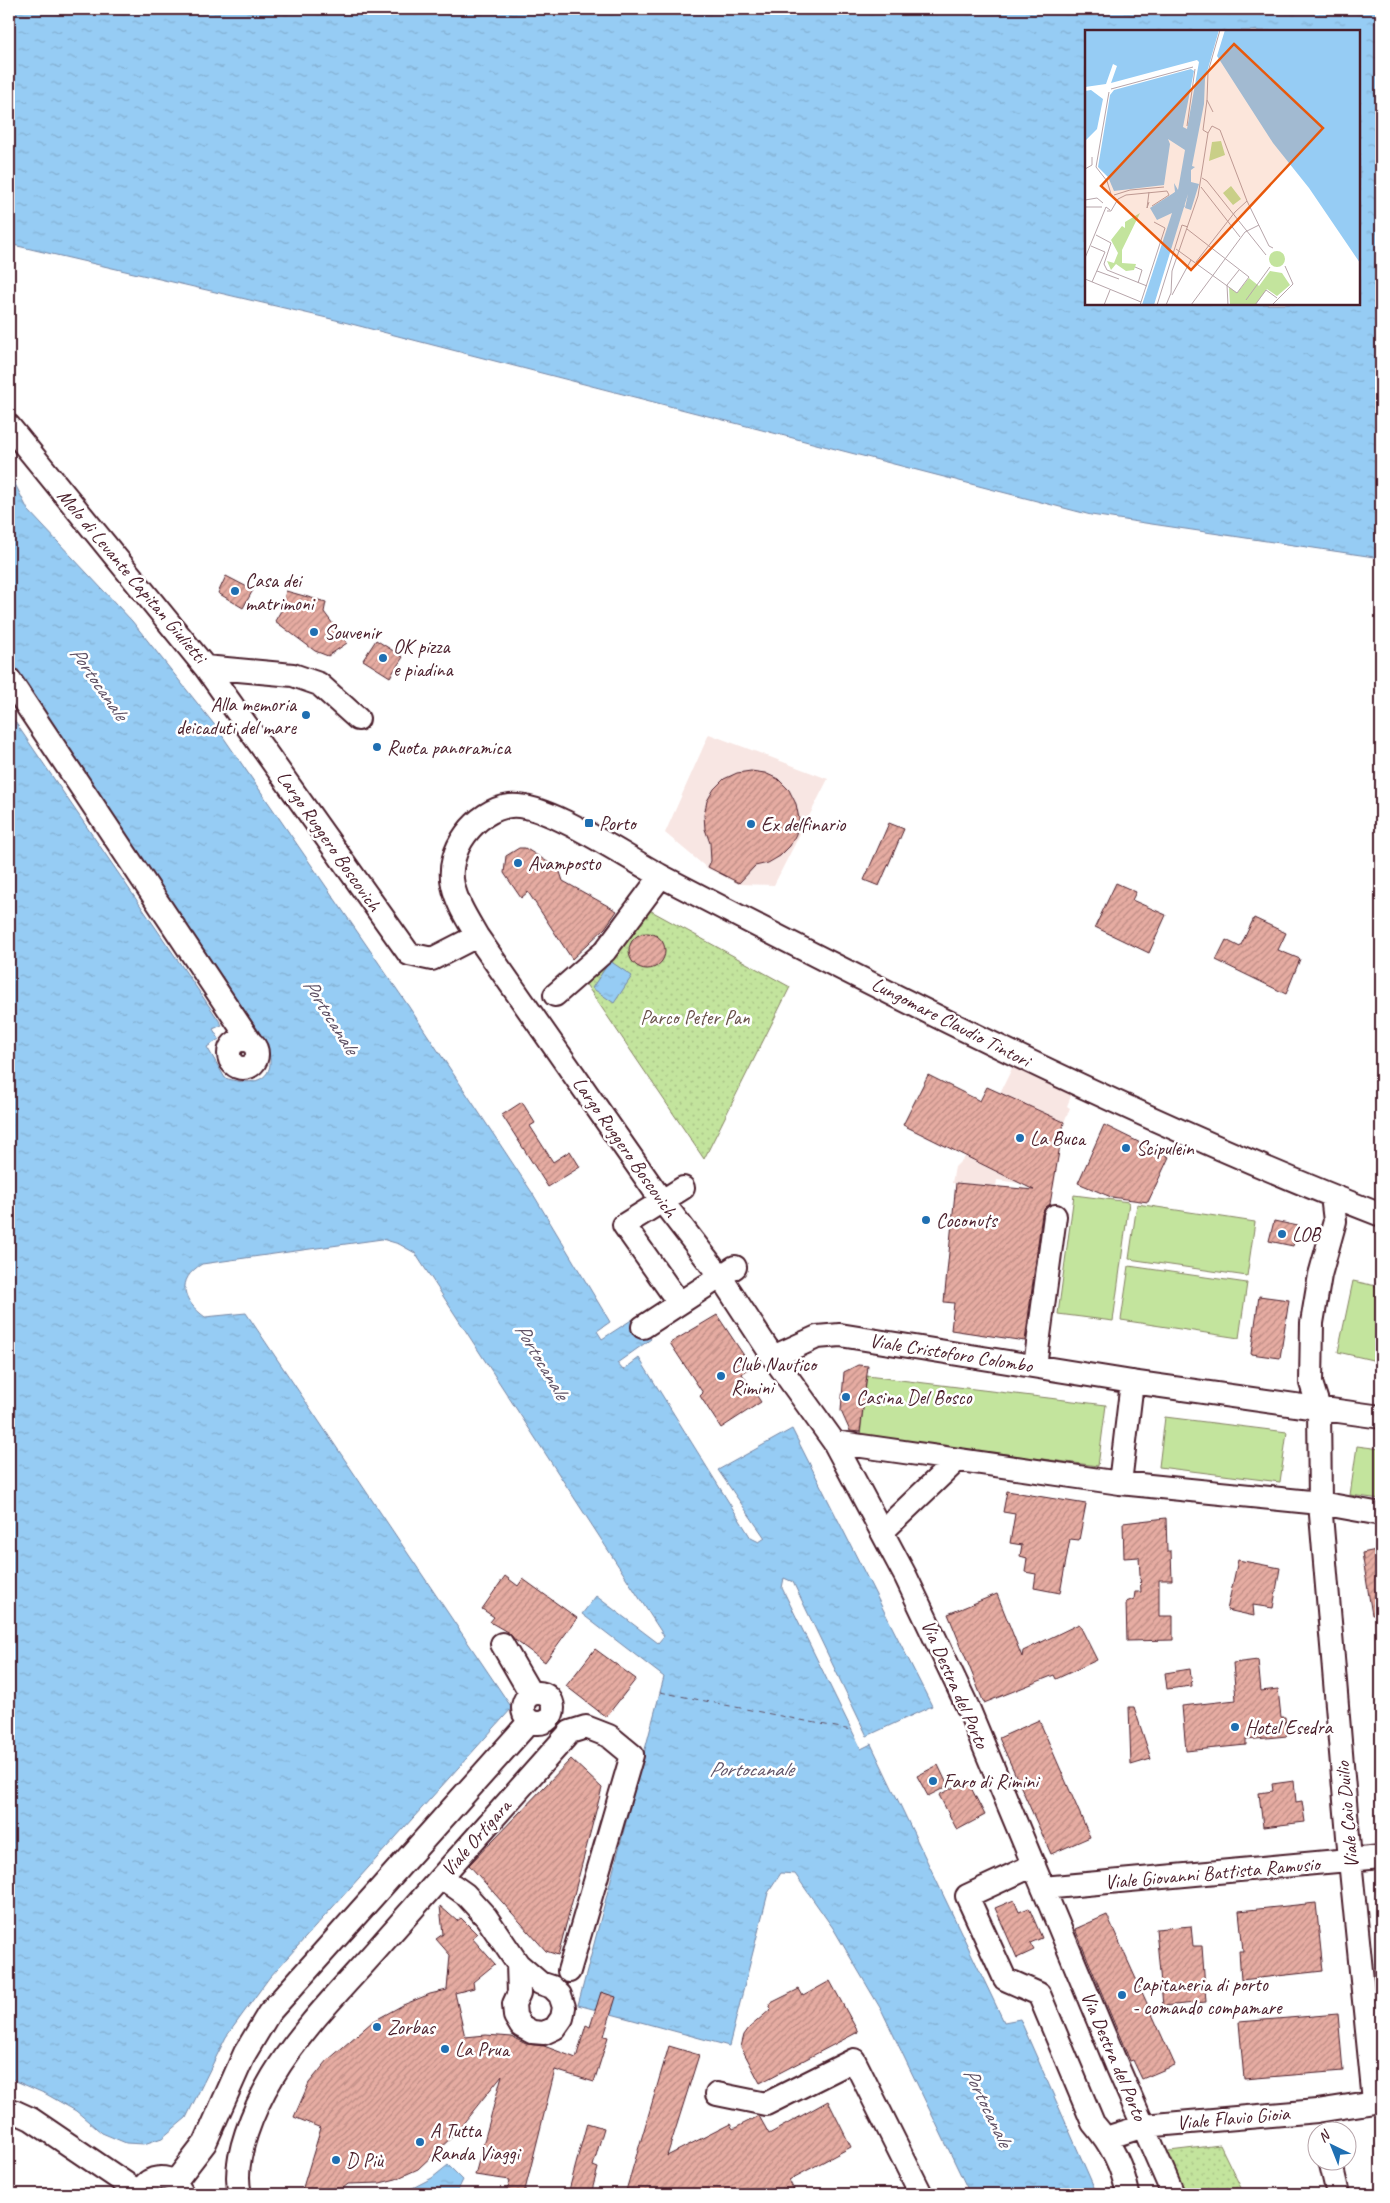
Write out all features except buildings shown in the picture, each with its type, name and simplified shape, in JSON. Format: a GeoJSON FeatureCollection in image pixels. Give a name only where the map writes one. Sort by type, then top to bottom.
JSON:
{"type":"FeatureCollection","features":[{"type":"Feature","properties":{"kind":"street","name":"Molo di Levante Capitan Giulietti"},"geometry":{"type":"LineString","coordinates":[[9,426],[205,667],[293,675],[319,684],[358,719]]}},
{"type":"Feature","properties":{"kind":"street","name":"Largo Ruggero Boscovich"},"geometry":{"type":"LineString","coordinates":[[205,667],[409,954],[432,959],[477,936]]}},
{"type":"Feature","properties":{"kind":"street"},"geometry":{"type":"LineString","coordinates":[[9,679],[250,1041]]}},
{"type":"Feature","properties":{"kind":"street","name":"Largo Ruggero Boscovich"},"geometry":{"type":"LineString","coordinates":[[530,808],[511,806],[493,812],[474,823],[459,846],[452,866],[452,882],[459,903],[477,936],[662,1201],[727,1271],[773,1357]]}},
{"type":"Feature","properties":{"kind":"street","name":"Lungomare Claudio Tintori"},"geometry":{"type":"LineString","coordinates":[[530,808],[557,818],[661,876],[1083,1088],[1332,1196],[1381,1215]]}},
{"type":"Feature","properties":{"kind":"street"},"geometry":{"type":"LineString","coordinates":[[555,995],[605,951],[661,876]]}},
{"type":"Feature","properties":{"kind":"street"},"geometry":{"type":"LineString","coordinates":[[679,1303],[624,1225],[683,1188]]}},
{"type":"Feature","properties":{"kind":"street","name":"Viale Caio Duilio"},"geometry":{"type":"LineString","coordinates":[[1332,1196],[1335,1221],[1320,1275],[1312,1323],[1311,1383],[1319,1408],[1320,1503],[1350,1860],[1378,2101]]}},
{"type":"Feature","properties":{"kind":"street"},"geometry":{"type":"LineString","coordinates":[[1035,1366],[1056,1216]]}},
{"type":"Feature","properties":{"kind":"street"},"geometry":{"type":"LineString","coordinates":[[643,1327],[727,1271]]}},
{"type":"Feature","properties":{"kind":"street","name":"Viale Cristoforo Colombo"},"geometry":{"type":"LineString","coordinates":[[773,1357],[817,1337],[840,1335],[1132,1382],[1381,1417]]}},
{"type":"Feature","properties":{"kind":"street","name":"Via Destra del Porto"},"geometry":{"type":"LineString","coordinates":[[773,1357],[834,1442],[883,1531],[968,1710],[1173,2194]]}},
{"type":"Feature","properties":{"kind":"street"},"geometry":{"type":"LineString","coordinates":[[1120,1483],[1132,1382]]}},
{"type":"Feature","properties":{"kind":"street"},"geometry":{"type":"LineString","coordinates":[[834,1442],[1120,1483],[1320,1503],[1381,1514]]}},
{"type":"Feature","properties":{"kind":"street"},"geometry":{"type":"LineString","coordinates":[[883,1531],[957,1460]]}},
{"type":"Feature","properties":{"kind":"street"},"geometry":{"type":"LineString","coordinates":[[502,1644],[531,1694],[522,1706],[524,1715],[538,1720],[565,1737]]}},
{"type":"Feature","properties":{"kind":"street"},"geometry":{"type":"LineString","coordinates":[[9,2109],[31,2119],[140,2194],[150,2180],[159,2177],[179,2188],[205,2143],[245,2053],[269,2013],[538,1720]]}},
{"type":"Feature","properties":{"kind":"street","name":"Viale Ortigara"},"geometry":{"type":"LineString","coordinates":[[240,2194],[238,2180],[241,2156],[247,2133],[272,2078],[288,2054],[327,2006],[565,1737],[570,1732],[586,1727],[609,1736],[632,1755],[569,1971]]}},
{"type":"Feature","properties":{"kind":"street","name":"Viale Giovanni Battista Ramusio"},"geometry":{"type":"LineString","coordinates":[[1044,1888],[1381,1858]]}},
{"type":"Feature","properties":{"kind":"street"},"geometry":{"type":"LineString","coordinates":[[1034,1865],[967,1896],[1005,1979],[1039,1994],[1093,2123],[1106,2138],[1122,2168],[1128,2194]]}},
{"type":"Feature","properties":{"kind":"street"},"geometry":{"type":"LineString","coordinates":[[442,1877],[465,1894],[486,1917],[518,1964]]}},
{"type":"Feature","properties":{"kind":"street"},"geometry":{"type":"LineString","coordinates":[[717,2094],[766,2104],[854,2060],[921,2194]]}},
{"type":"Feature","properties":{"kind":"street","name":"Viale Flavio Gioia"},"geometry":{"type":"LineString","coordinates":[[1322,2120],[1378,2101]]}},
{"type":"Feature","properties":{"kind":"street","name":"Viale Flavio Gioia"},"geometry":{"type":"LineString","coordinates":[[1106,2138],[1144,2126],[1308,2121]]}},
{"type":"Feature","properties":{"kind":"street"},"geometry":{"type":"LineString","coordinates":[[1332,2170],[1338,2194]]}},
{"type":"Feature","properties":{"kind":"shaded area"},"geometry":{"type":"Polygon","coordinates":[[[709,734],[828,779],[774,885],[739,884],[707,868],[665,833],[709,734]]]}},
{"type":"Feature","properties":{"kind":"shaded area","name":"La Buca"},"geometry":{"type":"Polygon","coordinates":[[[1014,1064],[1073,1091],[1067,1106],[1070,1108],[1064,1122],[1054,1188],[997,1180],[996,1186],[952,1183],[955,1167],[966,1156],[969,1157],[1014,1064]]]}},
{"type":"Feature","properties":{"kind":"green space","name":"Parco Peter Pan"},"geometry":{"type":"Polygon","coordinates":[[[644,907],[790,987],[704,1159],[581,977],[644,907]]]}},
{"type":"Feature","properties":{"kind":"green space"},"geometry":{"type":"Polygon","coordinates":[[[1074,1195],[1129,1202],[1113,1321],[1058,1314],[1074,1195]]]}},
{"type":"Feature","properties":{"kind":"green space"},"geometry":{"type":"Polygon","coordinates":[[[1137,1204],[1255,1222],[1247,1276],[1129,1259],[1137,1204]]]}},
{"type":"Feature","properties":{"kind":"green space"},"geometry":{"type":"Polygon","coordinates":[[[1129,1266],[1247,1283],[1239,1338],[1121,1320],[1129,1266]]]}},
{"type":"Feature","properties":{"kind":"green space"},"geometry":{"type":"Polygon","coordinates":[[[1353,1281],[1381,1287],[1381,1362],[1338,1352],[1353,1281]]]}},
{"type":"Feature","properties":{"kind":"green space"},"geometry":{"type":"Polygon","coordinates":[[[867,1376],[1106,1405],[1098,1466],[860,1436],[867,1376]]]}},
{"type":"Feature","properties":{"kind":"green space"},"geometry":{"type":"Polygon","coordinates":[[[1165,1417],[1287,1432],[1280,1482],[1159,1467],[1165,1417]]]}},
{"type":"Feature","properties":{"kind":"green space"},"geometry":{"type":"Polygon","coordinates":[[[1357,1446],[1381,1449],[1381,1499],[1350,1495],[1357,1446]]]}},
{"type":"Feature","properties":{"kind":"green space"},"geometry":{"type":"Polygon","coordinates":[[[1220,2145],[1244,2194],[1180,2194],[1161,2152],[1220,2145]]]}},
{"type":"Feature","properties":{"kind":"water"},"geometry":{"type":"Polygon","coordinates":[[[9,9],[1381,9],[1381,558],[1091,515],[340,321],[9,244],[9,9]]]}},
{"type":"Feature","properties":{"kind":"water","name":"Portocanale"},"geometry":{"type":"Polygon","coordinates":[[[9,472],[28,510],[132,621],[217,728],[407,1004],[533,1194],[610,1322],[597,1331],[602,1339],[636,1317],[651,1339],[617,1363],[623,1370],[639,1358],[751,1538],[759,1542],[765,1538],[718,1470],[792,1429],[932,1706],[867,1736],[793,1582],[784,1578],[782,1588],[861,1749],[871,1744],[1004,2022],[1020,2019],[1097,2194],[970,2194],[882,2011],[833,1928],[795,1874],[781,1873],[768,1893],[729,2046],[578,2005],[664,1677],[582,1614],[596,1596],[658,1643],[664,1636],[415,1253],[399,1244],[382,1239],[202,1264],[193,1270],[188,1277],[185,1290],[191,1304],[205,1317],[246,1313],[512,1708],[269,1978],[226,2037],[186,2118],[162,2138],[144,2144],[126,2143],[102,2133],[76,2111],[46,2094],[9,2078],[9,713],[222,1025],[213,1029],[219,1039],[207,1047],[225,1078],[250,1082],[259,1080],[269,1069],[270,1060],[268,1049],[262,1036],[9,660],[9,472]]]}},
{"type":"Feature","properties":{"kind":"water"},"geometry":{"type":"Polygon","coordinates":[[[610,961],[632,976],[614,1003],[592,988],[610,961]]]}},
{"type":"Feature","properties":{"kind":"water"},"geometry":{"type":"Polygon","coordinates":[[[448,2165],[463,2180],[456,2194],[401,2194],[432,2178],[448,2165]]]}},
{"type":"Feature","properties":{"kind":"ferry route"},"geometry":{"type":"LineString","coordinates":[[660,1692],[851,1730]]}},
{"type":"Feature","properties":{"kind":"place","name":"Casa dei matrimoni"},"geometry":{"type":"Point","coordinates":[235,591]}},
{"type":"Feature","properties":{"kind":"place","name":"Souvenir"},"geometry":{"type":"Point","coordinates":[314,632]}},
{"type":"Feature","properties":{"kind":"place","name":"OK pizza e piadina"},"geometry":{"type":"Point","coordinates":[383,658]}},
{"type":"Feature","properties":{"kind":"place","name":"Alla memoria deicaduti del mare"},"geometry":{"type":"Point","coordinates":[306,715]}},
{"type":"Feature","properties":{"kind":"place","name":"Ruota panoramica"},"geometry":{"type":"Point","coordinates":[377,747]}},
{"type":"Feature","properties":{"kind":"place","name":"Porto"},"geometry":{"type":"Point","coordinates":[589,823]}},
{"type":"Feature","properties":{"kind":"place","name":"Ex delfinario"},"geometry":{"type":"Point","coordinates":[751,824]}},
{"type":"Feature","properties":{"kind":"place","name":"Avamposto"},"geometry":{"type":"Point","coordinates":[518,863]}},
{"type":"Feature","properties":{"kind":"place","name":"La Buca"},"geometry":{"type":"Point","coordinates":[1020,1138]}},
{"type":"Feature","properties":{"kind":"place","name":"Scipulein"},"geometry":{"type":"Point","coordinates":[1126,1148]}},
{"type":"Feature","properties":{"kind":"place","name":"Coconuts"},"geometry":{"type":"Point","coordinates":[926,1220]}},
{"type":"Feature","properties":{"kind":"place","name":"LOB"},"geometry":{"type":"Point","coordinates":[1282,1234]}},
{"type":"Feature","properties":{"kind":"place","name":"Club Nautico Rimini"},"geometry":{"type":"Point","coordinates":[721,1376]}},
{"type":"Feature","properties":{"kind":"place","name":"Casina Del Bosco"},"geometry":{"type":"Point","coordinates":[846,1397]}},
{"type":"Feature","properties":{"kind":"place","name":"Hotel Esedra"},"geometry":{"type":"Point","coordinates":[1235,1727]}},
{"type":"Feature","properties":{"kind":"place","name":"Faro di Rimini"},"geometry":{"type":"Point","coordinates":[933,1781]}},
{"type":"Feature","properties":{"kind":"place","name":"Capitaneria di porto - comando compamare"},"geometry":{"type":"Point","coordinates":[1122,1995]}},
{"type":"Feature","properties":{"kind":"place","name":"Zorbas"},"geometry":{"type":"Point","coordinates":[377,2027]}},
{"type":"Feature","properties":{"kind":"place","name":"La Prua"},"geometry":{"type":"Point","coordinates":[445,2049]}},
{"type":"Feature","properties":{"kind":"place","name":"A Tutta Randa Viaggi"},"geometry":{"type":"Point","coordinates":[420,2142]}},
{"type":"Feature","properties":{"kind":"place","name":"D Più"},"geometry":{"type":"Point","coordinates":[336,2160]}}]}
